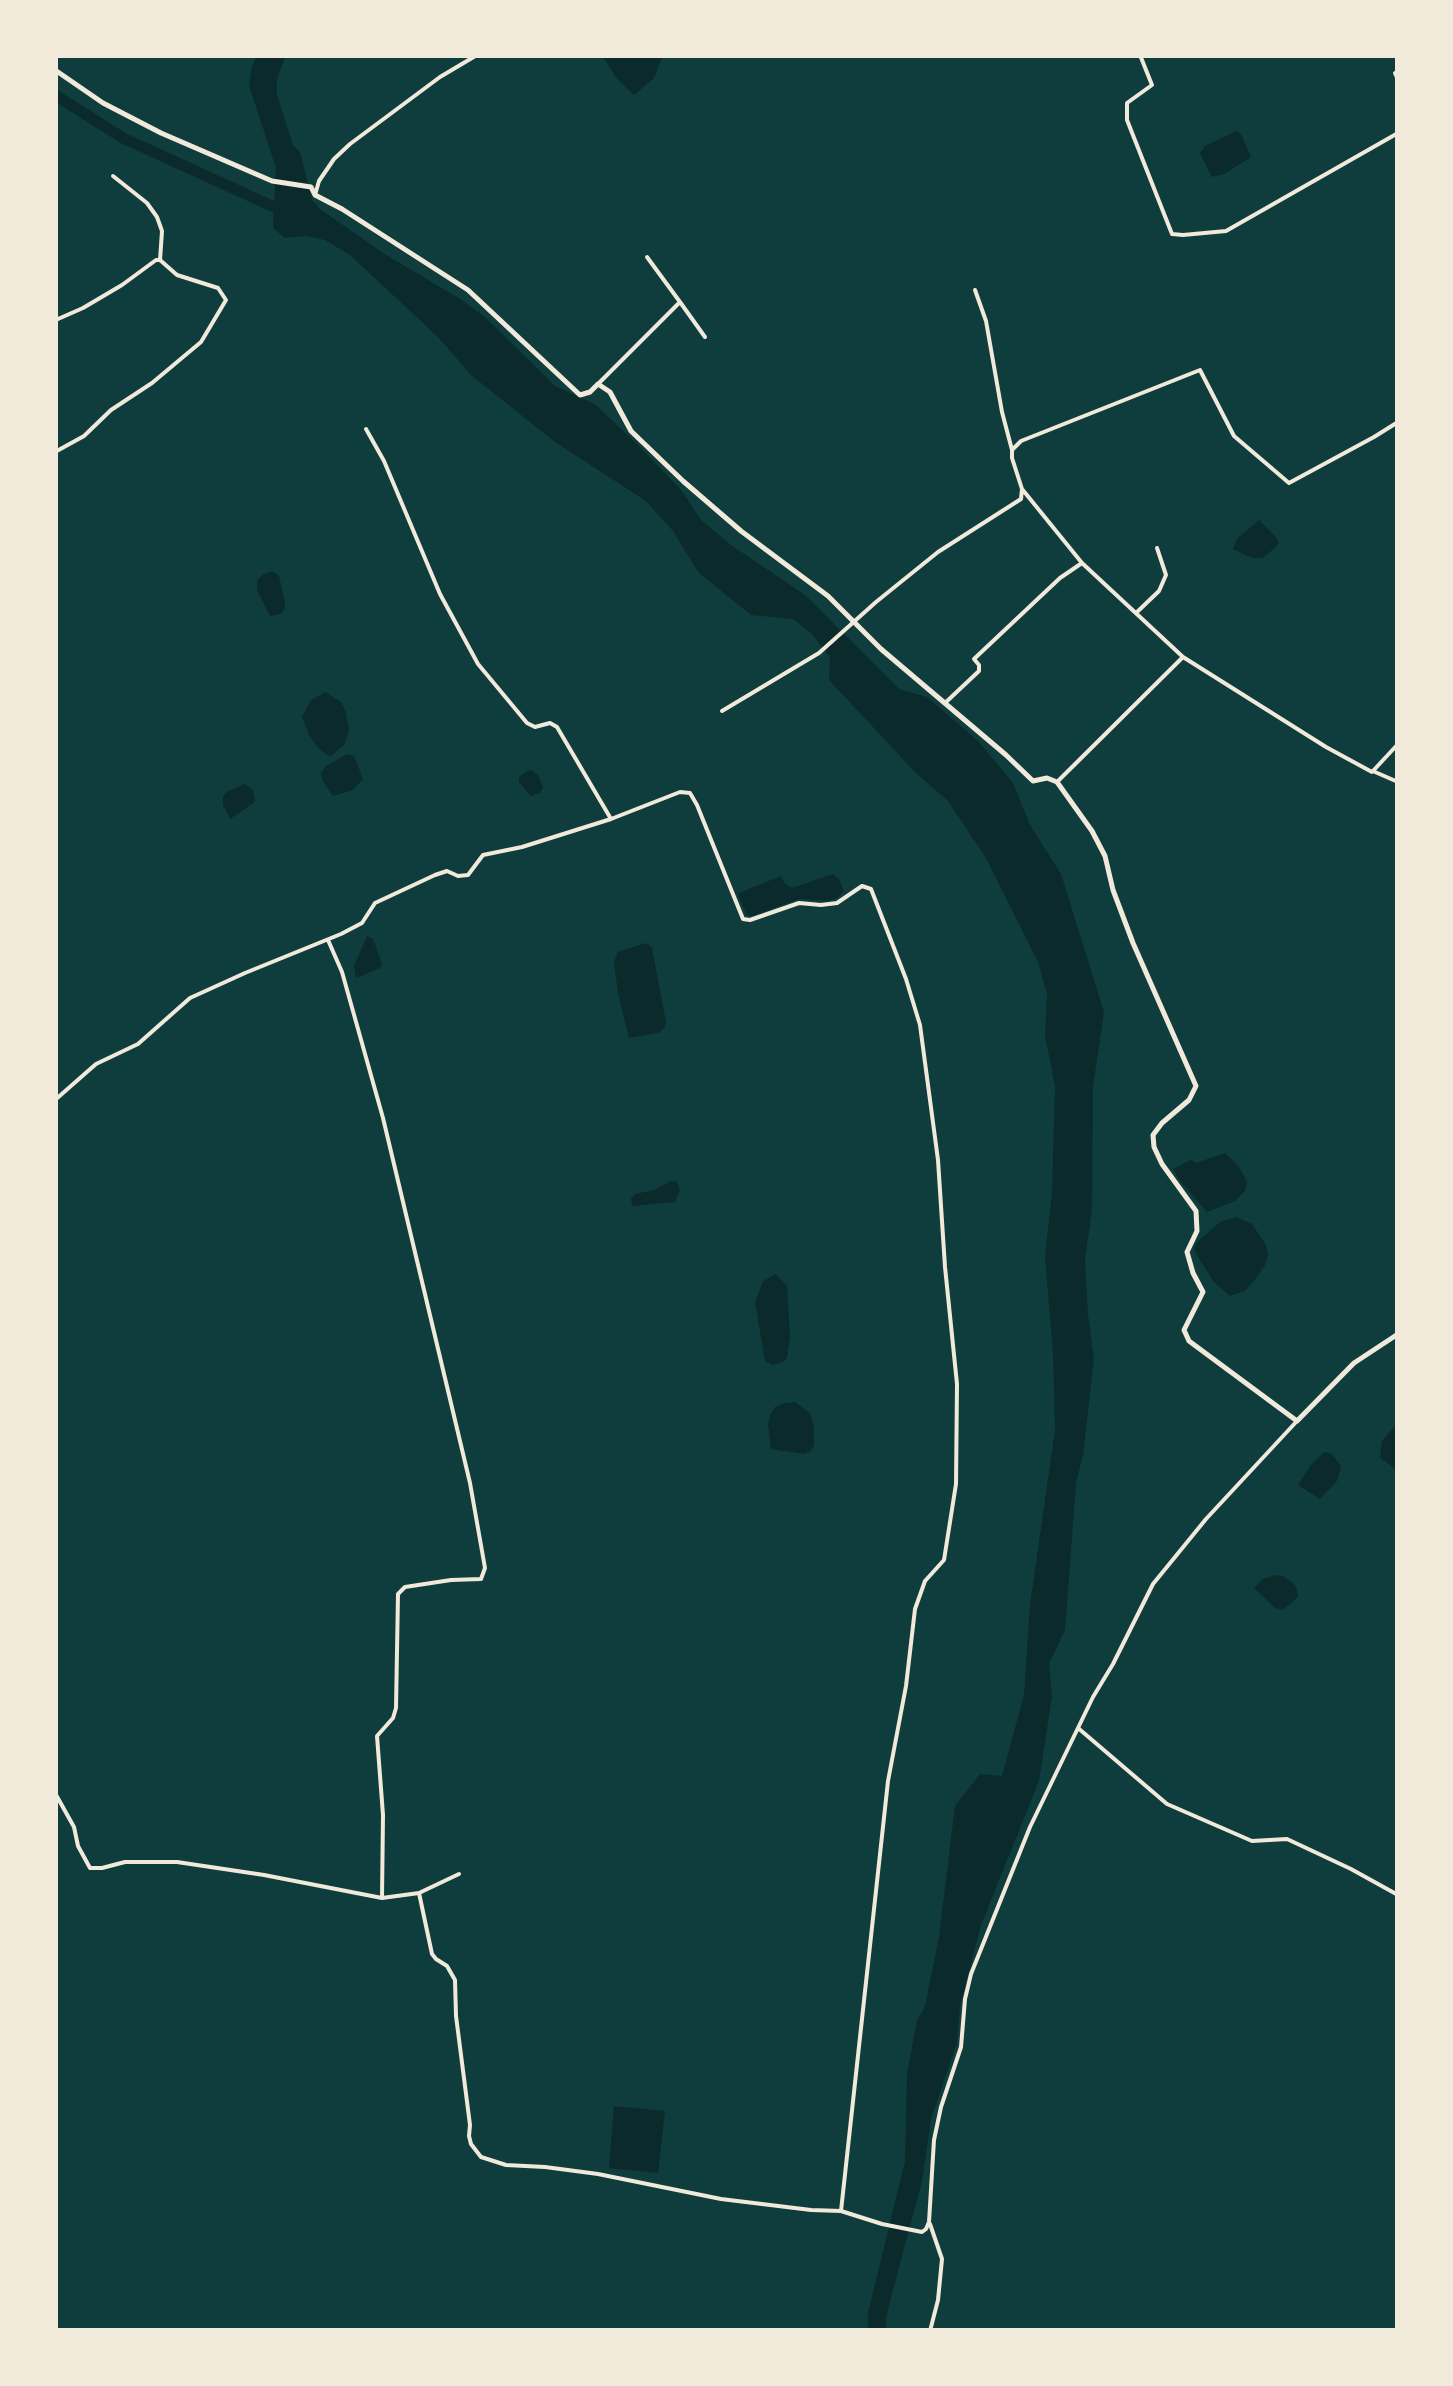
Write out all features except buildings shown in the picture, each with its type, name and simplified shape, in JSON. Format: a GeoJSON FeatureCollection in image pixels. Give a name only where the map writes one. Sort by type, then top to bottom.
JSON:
{"type":"FeatureCollection","features":[{"type":"Feature","properties":{"kind":"street"},"geometry":{"type":"LineString","coordinates":[[316,195],[319,181],[350,144],[440,77],[477,55]]}},
{"type":"Feature","properties":{"kind":"street"},"geometry":{"type":"LineString","coordinates":[[1140,55],[1152,85],[1127,103],[1127,120],[1172,234],[1226,231],[1398,133]]}},
{"type":"Feature","properties":{"kind":"street"},"geometry":{"type":"LineString","coordinates":[[55,70],[104,103],[160,133],[272,181],[311,187],[316,195],[468,290],[580,395],[590,392],[680,302]]}},
{"type":"Feature","properties":{"kind":"street"},"geometry":{"type":"LineString","coordinates":[[113,176],[157,217],[162,231],[160,260]]}},
{"type":"Feature","properties":{"kind":"street"},"geometry":{"type":"LineString","coordinates":[[647,256],[705,337]]}},
{"type":"Feature","properties":{"kind":"street"},"geometry":{"type":"LineString","coordinates":[[55,318],[82,308],[160,260]]}},
{"type":"Feature","properties":{"kind":"street"},"geometry":{"type":"LineString","coordinates":[[55,452],[84,436],[111,410],[152,383],[201,342],[224,306],[226,300],[218,288],[177,275],[160,260]]}},
{"type":"Feature","properties":{"kind":"street"},"geometry":{"type":"LineString","coordinates":[[975,290],[986,321],[1002,412],[1022,489],[1082,563],[1183,656],[1326,747],[1398,782]]}},
{"type":"Feature","properties":{"kind":"street"},"geometry":{"type":"LineString","coordinates":[[1012,450],[1021,441],[1200,370],[1234,436],[1289,483],[1398,422]]}},
{"type":"Feature","properties":{"kind":"street"},"geometry":{"type":"LineString","coordinates":[[598,384],[610,392],[631,431],[683,481],[828,596],[881,649],[1033,781],[1047,778],[1057,782],[1092,831],[1132,943],[1196,1086],[1188,1100],[1153,1135],[1162,1164],[1196,1211],[1196,1231],[1188,1252],[1203,1292],[1184,1330],[1189,1341],[1297,1421]]}},
{"type":"Feature","properties":{"kind":"street"},"geometry":{"type":"LineString","coordinates":[[366,429],[384,461],[440,594],[478,664],[527,723],[535,727],[550,723],[557,727],[611,820]]}},
{"type":"Feature","properties":{"kind":"street"},"geometry":{"type":"LineString","coordinates":[[722,711],[819,653],[938,552],[1021,500],[1022,489]]}},
{"type":"Feature","properties":{"kind":"street"},"geometry":{"type":"LineString","coordinates":[[1136,613],[1159,591],[1166,575],[1157,548]]}},
{"type":"Feature","properties":{"kind":"street"},"geometry":{"type":"LineString","coordinates":[[945,703],[979,671],[974,659],[1060,578],[1082,563]]}},
{"type":"Feature","properties":{"kind":"street"},"geometry":{"type":"LineString","coordinates":[[1057,782],[1183,656]]}},
{"type":"Feature","properties":{"kind":"street"},"geometry":{"type":"LineString","coordinates":[[1372,772],[1398,744]]}},
{"type":"Feature","properties":{"kind":"street"},"geometry":{"type":"LineString","coordinates":[[55,1100],[96,1064],[138,1044],[190,998],[362,923],[375,903],[447,871],[468,875],[483,856],[611,820],[680,792],[690,793],[697,804],[744,919],[799,902],[837,902],[862,886],[871,889],[920,1024],[938,1160],[957,1384],[956,1484],[944,1560],[925,1581],[915,1609],[906,1686],[888,1780],[841,2211]]}},
{"type":"Feature","properties":{"kind":"street"},"geometry":{"type":"LineString","coordinates":[[328,940],[342,972],[383,1118],[470,1483],[485,1568],[481,1579],[405,1588],[398,1594],[396,1708],[377,1736],[383,1815],[382,1898]]}},
{"type":"Feature","properties":{"kind":"street"},"geometry":{"type":"LineString","coordinates":[[419,1893],[432,1954],[447,1966],[455,1980],[469,2136],[481,2157],[506,2165],[598,2174],[721,2199],[841,2211],[922,2232],[928,2222],[934,2140],[961,2047],[971,1974],[1030,1827],[1154,1584],[1206,1519],[1297,1421],[1354,1363],[1398,1334]]}},
{"type":"Feature","properties":{"kind":"street"},"geometry":{"type":"LineString","coordinates":[[1078,1728],[1167,1804],[1252,1841],[1287,1839],[1398,1895]]}},
{"type":"Feature","properties":{"kind":"street"},"geometry":{"type":"LineString","coordinates":[[55,1793],[90,1868],[126,1862],[177,1862],[382,1898],[419,1893],[460,1874]]}},
{"type":"Feature","properties":{"kind":"street"},"geometry":{"type":"LineString","coordinates":[[928,2222],[942,2259],[930,2331]]}},
{"type":"Feature","properties":{"kind":"water"},"geometry":{"type":"Polygon","coordinates":[[[257,55],[286,55],[277,79],[277,95],[293,145],[300,152],[312,200],[320,209],[485,317],[555,386],[596,405],[682,491],[701,520],[805,595],[899,689],[927,697],[979,742],[1013,783],[1030,825],[1061,874],[1104,1012],[1093,1087],[1092,1210],[1085,1260],[1094,1359],[1076,1483],[1065,1630],[1049,1664],[1052,1696],[1039,1781],[981,1925],[960,2006],[957,2043],[931,2119],[922,2181],[889,2305],[887,2331],[868,2331],[868,2313],[905,2161],[907,2073],[939,1937],[955,1806],[980,1774],[1002,1776],[1024,1695],[1030,1605],[1055,1430],[1045,1257],[1052,1192],[1055,1086],[1045,1036],[1047,994],[1038,962],[986,858],[948,801],[915,772],[829,680],[830,657],[811,633],[793,619],[751,615],[698,572],[673,531],[646,501],[555,442],[471,375],[438,337],[350,255],[325,240],[306,236],[285,238],[273,228],[276,168],[249,85],[257,55]]]}},
{"type":"Feature","properties":{"kind":"water"},"geometry":{"type":"Polygon","coordinates":[[[602,55],[663,55],[654,78],[634,95],[617,79],[602,55]]]}},
{"type":"Feature","properties":{"kind":"water"},"geometry":{"type":"Polygon","coordinates":[[[1236,131],[1251,157],[1212,177],[1200,153],[1205,146],[1236,131]]]}},
{"type":"Feature","properties":{"kind":"water"},"geometry":{"type":"Polygon","coordinates":[[[1259,520],[1276,537],[1279,543],[1275,548],[1262,558],[1233,549],[1237,539],[1259,520]]]}},
{"type":"Feature","properties":{"kind":"water"},"geometry":{"type":"Polygon","coordinates":[[[272,571],[279,576],[285,609],[270,616],[257,590],[257,581],[272,571]]]}},
{"type":"Feature","properties":{"kind":"water"},"geometry":{"type":"Polygon","coordinates":[[[325,692],[341,702],[349,731],[344,745],[330,757],[317,747],[302,717],[310,701],[325,692]]]}},
{"type":"Feature","properties":{"kind":"water"},"geometry":{"type":"Polygon","coordinates":[[[347,754],[354,756],[363,779],[353,790],[333,796],[321,773],[347,754]]]}},
{"type":"Feature","properties":{"kind":"water"},"geometry":{"type":"Polygon","coordinates":[[[531,770],[543,787],[531,796],[519,777],[531,770]]]}},
{"type":"Feature","properties":{"kind":"water"},"geometry":{"type":"Polygon","coordinates":[[[245,784],[253,790],[255,802],[230,819],[223,796],[245,784]]]}},
{"type":"Feature","properties":{"kind":"water"},"geometry":{"type":"Polygon","coordinates":[[[833,874],[844,891],[828,901],[799,899],[752,916],[747,915],[739,897],[739,893],[781,876],[792,888],[833,874]]]}},
{"type":"Feature","properties":{"kind":"water"},"geometry":{"type":"Polygon","coordinates":[[[367,936],[373,939],[382,964],[356,978],[354,966],[367,936]]]}},
{"type":"Feature","properties":{"kind":"water"},"geometry":{"type":"Polygon","coordinates":[[[646,943],[652,948],[666,1022],[658,1033],[629,1038],[614,961],[618,952],[646,943]]]}},
{"type":"Feature","properties":{"kind":"water"},"geometry":{"type":"Polygon","coordinates":[[[1225,1153],[1247,1182],[1245,1191],[1235,1201],[1207,1212],[1173,1169],[1191,1160],[1196,1163],[1225,1153]]]}},
{"type":"Feature","properties":{"kind":"water"},"geometry":{"type":"Polygon","coordinates":[[[676,1181],[680,1190],[675,1202],[632,1206],[635,1194],[676,1181]]]}},
{"type":"Feature","properties":{"kind":"water"},"geometry":{"type":"Polygon","coordinates":[[[1236,1217],[1252,1224],[1268,1255],[1245,1291],[1230,1296],[1213,1281],[1194,1250],[1197,1242],[1220,1222],[1236,1217]]]}},
{"type":"Feature","properties":{"kind":"water"},"geometry":{"type":"Polygon","coordinates":[[[776,1274],[787,1286],[790,1337],[787,1358],[772,1365],[765,1361],[755,1302],[763,1281],[776,1274]]]}},
{"type":"Feature","properties":{"kind":"water"},"geometry":{"type":"Polygon","coordinates":[[[795,1402],[810,1413],[814,1426],[811,1451],[804,1454],[771,1449],[770,1415],[775,1407],[795,1402]]]}},
{"type":"Feature","properties":{"kind":"water"},"geometry":{"type":"Polygon","coordinates":[[[1398,1425],[1398,1471],[1380,1458],[1382,1441],[1398,1425]]]}},
{"type":"Feature","properties":{"kind":"water"},"geometry":{"type":"Polygon","coordinates":[[[1324,1452],[1331,1453],[1341,1466],[1337,1481],[1320,1499],[1298,1485],[1324,1452]]]}},
{"type":"Feature","properties":{"kind":"water"},"geometry":{"type":"Polygon","coordinates":[[[1275,1575],[1283,1576],[1297,1590],[1298,1597],[1283,1610],[1275,1608],[1254,1588],[1275,1575]]]}},
{"type":"Feature","properties":{"kind":"water"},"geometry":{"type":"Polygon","coordinates":[[[614,2106],[665,2111],[658,2173],[609,2168],[614,2106]]]}},
{"type":"Feature","properties":{"kind":"waterway"},"geometry":{"type":"LineString","coordinates":[[55,95],[123,138],[285,209]]}}]}
